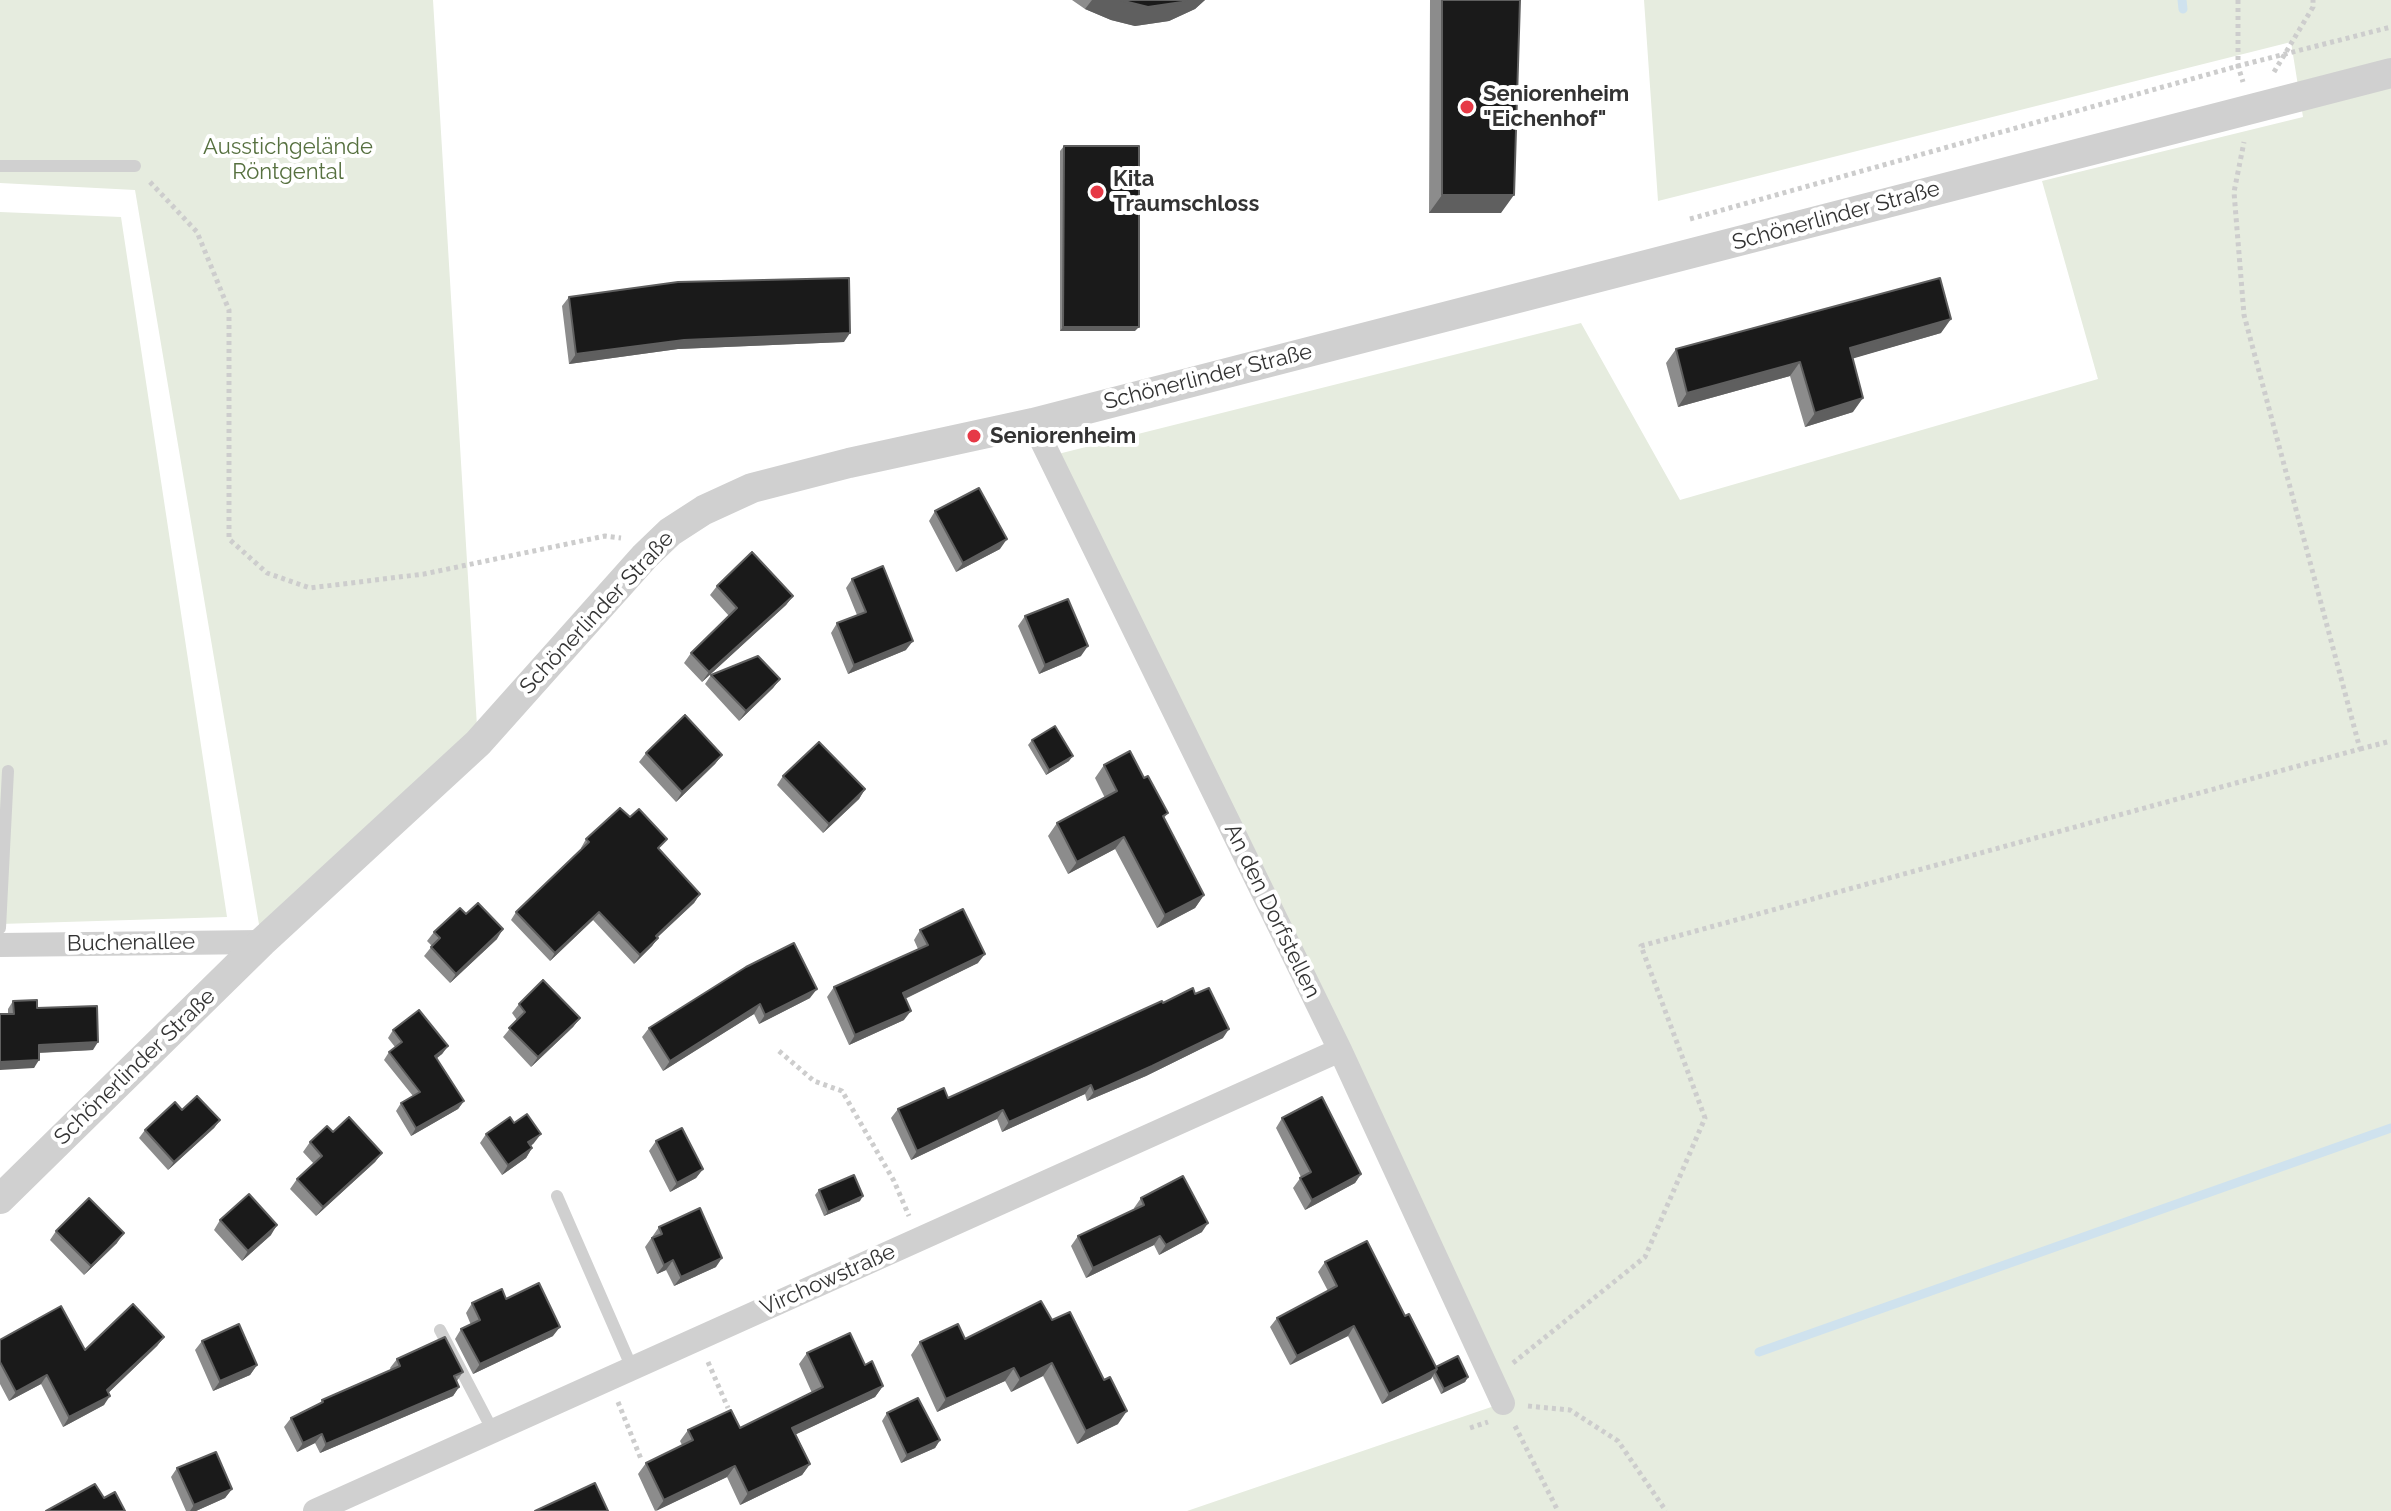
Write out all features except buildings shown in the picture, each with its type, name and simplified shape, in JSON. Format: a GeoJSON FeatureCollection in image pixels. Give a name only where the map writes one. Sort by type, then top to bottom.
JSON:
{"type":"FeatureCollection","features":[{"type":"Feature","properties":{"kind":"street","name":"Schönerlinder Straße"},"geometry":{"type":"LineString","coordinates":[[0,1199],[262,942],[478,743],[645,556],[670,532],[704,510],[752,488],[849,463],[1033,423],[2391,73]]}},
{"type":"Feature","properties":{"kind":"street","name":"An den Dorfstellen"},"geometry":{"type":"LineString","coordinates":[[1033,423],[1340,1050],[1503,1403]]}},
{"type":"Feature","properties":{"kind":"street","name":"Buchenallee"},"geometry":{"type":"LineString","coordinates":[[0,945],[262,942]]}},
{"type":"Feature","properties":{"kind":"street","name":"Virchowstraße"},"geometry":{"type":"LineString","coordinates":[[315,1511],[1340,1050]]}},
{"type":"Feature","properties":{"kind":"lane"},"geometry":{"type":"LineString","coordinates":[[0,166],[135,166]]}},
{"type":"Feature","properties":{"kind":"lane"},"geometry":{"type":"LineString","coordinates":[[0,928],[8,771]]}},
{"type":"Feature","properties":{"kind":"lane"},"geometry":{"type":"LineString","coordinates":[[557,1196],[632,1368]]}},
{"type":"Feature","properties":{"kind":"lane"},"geometry":{"type":"LineString","coordinates":[[440,1330],[493,1431]]}},
{"type":"Feature","properties":{"kind":"path"},"geometry":{"type":"LineString","coordinates":[[2238,0],[2238,66],[2250,108]]}},
{"type":"Feature","properties":{"kind":"path"},"geometry":{"type":"LineString","coordinates":[[2313,0],[2313,7],[2287,54],[2250,108],[2234,192],[2244,315],[2360,749]]}},
{"type":"Feature","properties":{"kind":"path"},"geometry":{"type":"LineString","coordinates":[[1688,219],[2238,66],[2391,27]]}},
{"type":"Feature","properties":{"kind":"path"},"geometry":{"type":"LineString","coordinates":[[135,166],[197,232],[229,310],[229,539],[267,573],[310,588],[424,574],[605,536],[630,539]]}},
{"type":"Feature","properties":{"kind":"path"},"geometry":{"type":"LineString","coordinates":[[1491,1380],[1645,1257],[1705,1118],[1641,946],[2391,741]]}},
{"type":"Feature","properties":{"kind":"path"},"geometry":{"type":"LineString","coordinates":[[779,1051],[814,1081],[842,1091],[894,1181],[919,1239]]}},
{"type":"Feature","properties":{"kind":"path"},"geometry":{"type":"LineString","coordinates":[[698,1339],[728,1408]]}},
{"type":"Feature","properties":{"kind":"path"},"geometry":{"type":"LineString","coordinates":[[608,1379],[641,1459]]}},
{"type":"Feature","properties":{"kind":"path"},"geometry":{"type":"LineString","coordinates":[[1503,1403],[1558,1511]]}},
{"type":"Feature","properties":{"kind":"path"},"geometry":{"type":"LineString","coordinates":[[1503,1403],[1570,1410],[1618,1441],[1666,1511]]}},
{"type":"Feature","properties":{"kind":"green space","name":"Ausstichgelände Röntgental"},"geometry":{"type":"Polygon","coordinates":[[[0,0],[433,0],[478,743],[262,942],[135,190],[0,183],[0,0]]]}},
{"type":"Feature","properties":{"kind":"green space"},"geometry":{"type":"Polygon","coordinates":[[[1644,0],[2391,0],[2391,1511],[1187,1511],[1503,1403],[1050,456],[1581,323],[1680,500],[2098,379],[2042,181],[2303,117],[2291,42],[1658,201],[1644,0]]]}},
{"type":"Feature","properties":{"kind":"green space"},"geometry":{"type":"Polygon","coordinates":[[[0,212],[121,217],[227,917],[0,924],[0,212]]]}},
{"type":"Feature","properties":{"kind":"waterway"},"geometry":{"type":"LineString","coordinates":[[2182,0],[2183,9]]}},
{"type":"Feature","properties":{"kind":"waterway"},"geometry":{"type":"LineString","coordinates":[[1759,1352],[2391,1128]]}},
{"type":"Feature","properties":{"kind":"place","name":"Seniorenheim \"Eichenhof\""},"geometry":{"type":"Point","coordinates":[1467,107]}},
{"type":"Feature","properties":{"kind":"place","name":"Kita Traumschloss"},"geometry":{"type":"Point","coordinates":[1097,192]}},
{"type":"Feature","properties":{"kind":"place","name":"Seniorenheim"},"geometry":{"type":"Point","coordinates":[974,436]}}]}
